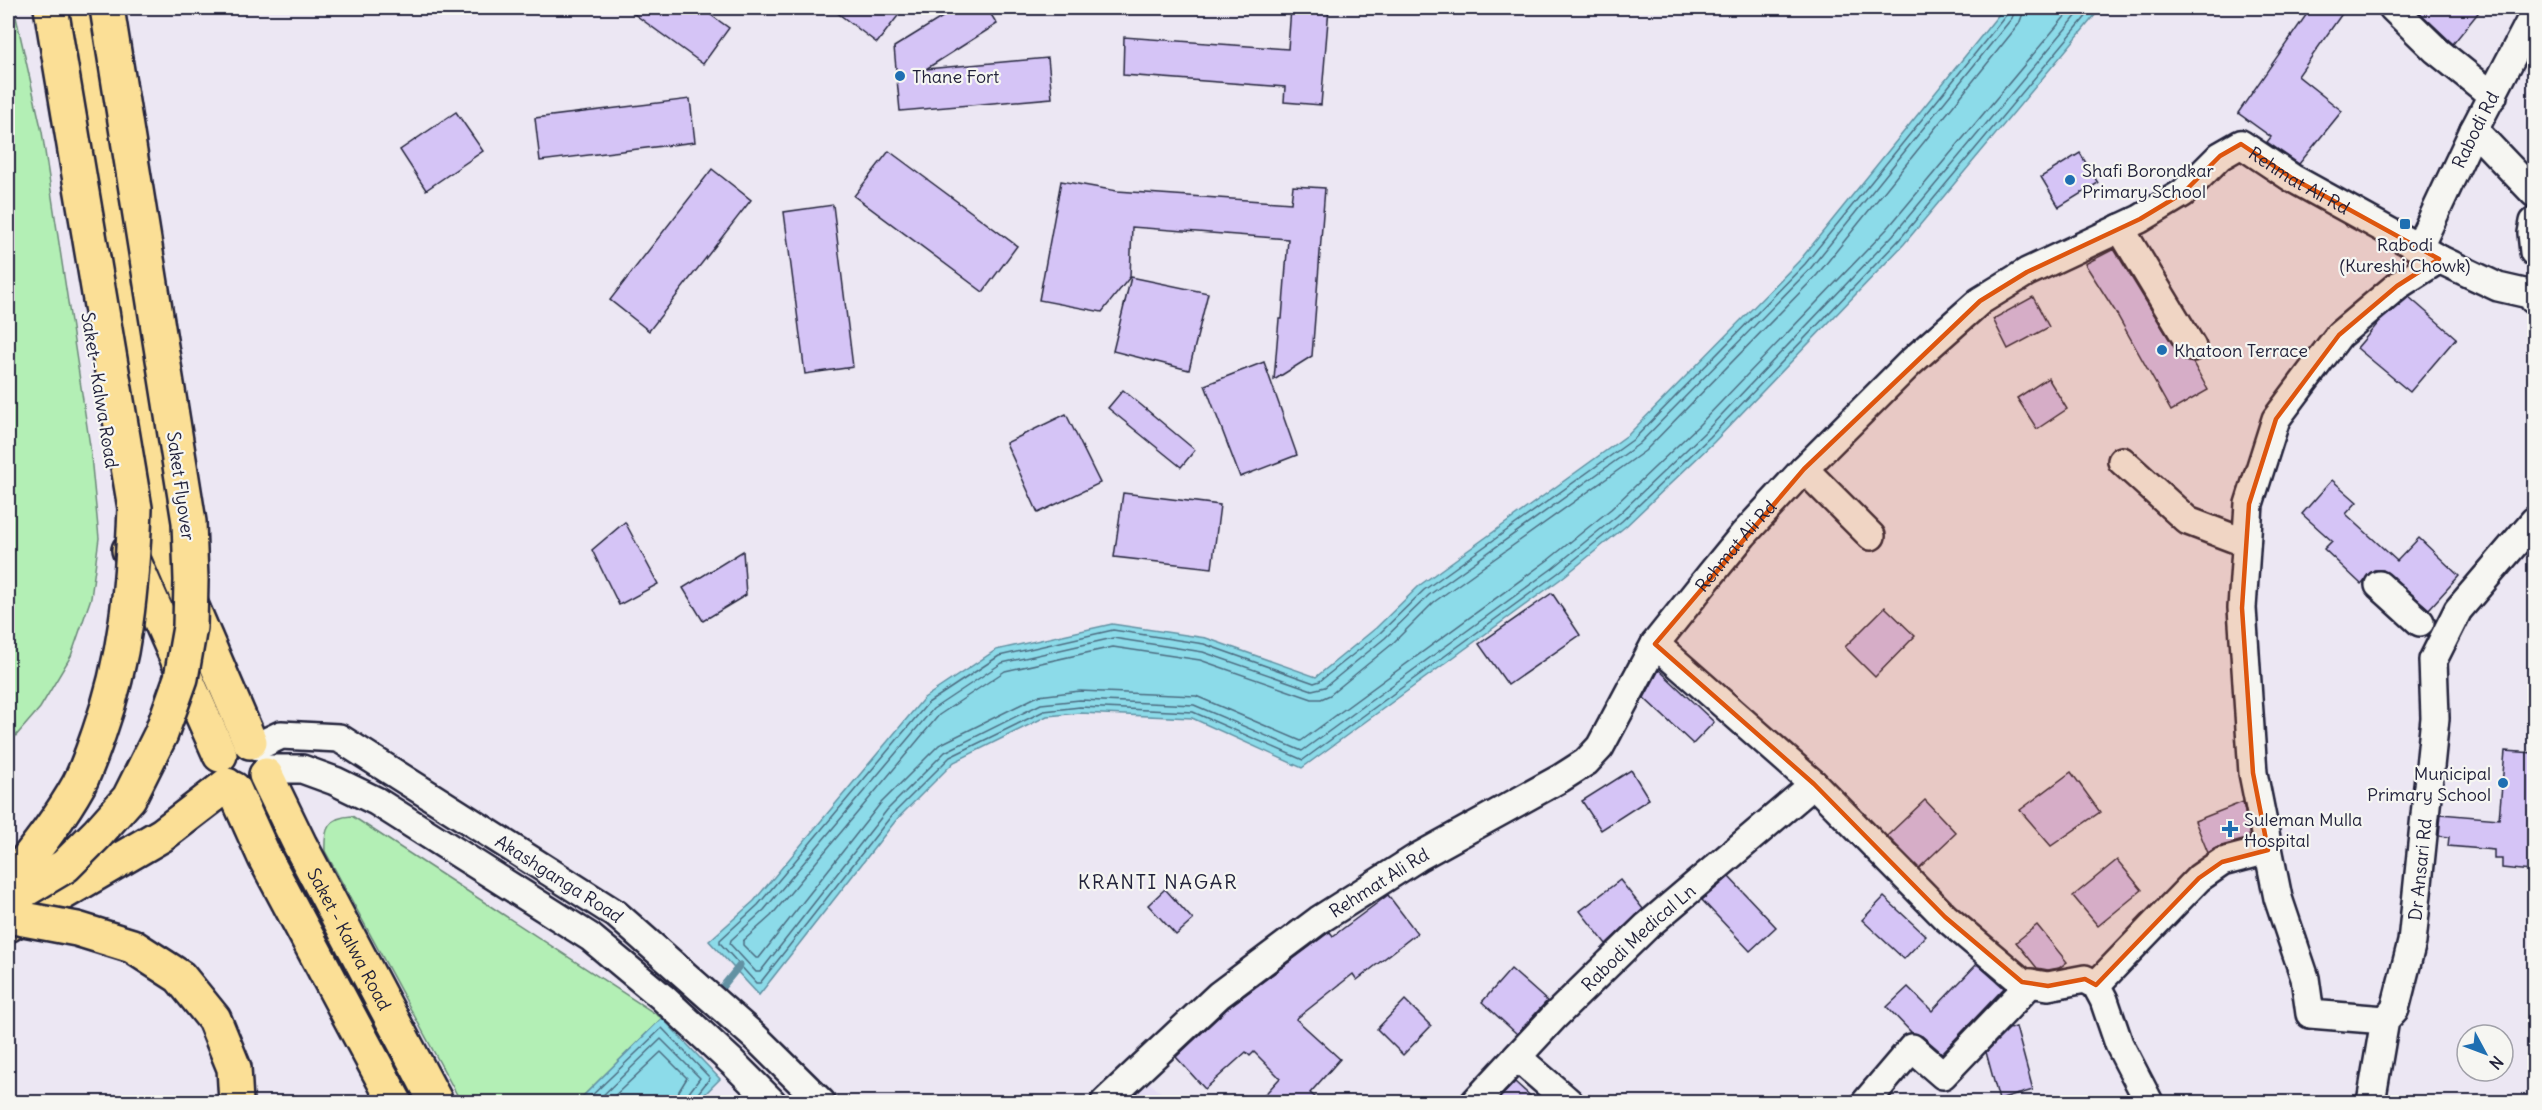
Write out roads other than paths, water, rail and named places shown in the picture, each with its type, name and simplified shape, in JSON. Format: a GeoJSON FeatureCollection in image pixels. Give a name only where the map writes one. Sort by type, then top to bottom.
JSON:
{"type":"FeatureCollection","features":[{"type":"Feature","properties":{"kind":"main road","name":"Saket - Kalwa Road"},"geometry":{"type":"LineString","coordinates":[[35,8],[123,535],[227,777],[265,858],[395,1102]]}},
{"type":"Feature","properties":{"kind":"main road"},"geometry":{"type":"LineString","coordinates":[[8,884],[57,819],[80,781],[112,694],[120,664],[132,590],[135,508],[51,8]]}},
{"type":"Feature","properties":{"kind":"main road","name":"Saket - Kalwa Road"},"geometry":{"type":"LineString","coordinates":[[72,8],[157,525],[300,845],[436,1102]]}},
{"type":"Feature","properties":{"kind":"main road","name":"Saket Flyover"},"geometry":{"type":"LineString","coordinates":[[8,900],[65,866],[129,798],[161,734],[181,678],[190,627],[189,522],[107,8]]}},
{"type":"Feature","properties":{"kind":"main road"},"geometry":{"type":"LineString","coordinates":[[8,924],[162,836],[227,777],[231,743],[260,758],[258,786],[250,789],[227,777]]}},
{"type":"Feature","properties":{"kind":"main road"},"geometry":{"type":"LineString","coordinates":[[8,916],[77,929],[132,946],[180,977],[214,1019],[234,1068],[236,1102]]}},
{"type":"Feature","properties":{"kind":"street"},"geometry":{"type":"LineString","coordinates":[[2393,8],[2436,50],[2493,96]]}},
{"type":"Feature","properties":{"kind":"street","name":"Rabodi Rd"},"geometry":{"type":"LineString","coordinates":[[2429,253],[2474,130],[2535,14]]}},
{"type":"Feature","properties":{"kind":"street"},"geometry":{"type":"LineString","coordinates":[[2474,130],[2535,193]]}},
{"type":"Feature","properties":{"kind":"street","name":"Rehmat Ali Rd"},"geometry":{"type":"LineString","coordinates":[[1105,1102],[1219,995],[1319,920],[1418,857],[1586,762],[1600,747],[1655,644],[1743,535],[1804,469],[1910,363],[1980,301],[2027,272],[2120,228],[2183,193],[2220,156],[2241,144],[2292,178],[2429,253]]}},
{"type":"Feature","properties":{"kind":"street"},"geometry":{"type":"LineString","coordinates":[[2535,222],[2532,233],[2535,252]]}},
{"type":"Feature","properties":{"kind":"street"},"geometry":{"type":"LineString","coordinates":[[2120,228],[2192,347]]}},
{"type":"Feature","properties":{"kind":"street"},"geometry":{"type":"LineString","coordinates":[[2385,1020],[2310,1014],[2305,978],[2278,898],[2253,773],[2242,608],[2249,504],[2276,419],[2339,335],[2397,286],[2429,253],[2498,287],[2534,295]]}},
{"type":"Feature","properties":{"kind":"street"},"geometry":{"type":"LineString","coordinates":[[2122,460],[2188,522],[2247,543]]}},
{"type":"Feature","properties":{"kind":"street"},"geometry":{"type":"LineString","coordinates":[[1804,469],[1870,536]]}},
{"type":"Feature","properties":{"kind":"street","name":"Dr Ansari Rd"},"geometry":{"type":"LineString","coordinates":[[2371,1102],[2385,1020],[2395,1010],[2412,942],[2435,718],[2433,660],[2458,610],[2535,521]]}},
{"type":"Feature","properties":{"kind":"street"},"geometry":{"type":"LineString","coordinates":[[2379,585],[2420,622]]}},
{"type":"Feature","properties":{"kind":"street"},"geometry":{"type":"LineString","coordinates":[[1655,644],[1814,784],[1945,917],[2022,982],[2048,986],[2085,979],[2096,985],[2104,1000],[2119,1044],[2149,1102]]}},
{"type":"Feature","properties":{"kind":"street","name":"Akashganga Road"},"geometry":{"type":"LineString","coordinates":[[771,1102],[662,997],[590,937],[376,801],[335,781],[260,758],[281,735],[339,738],[616,914],[755,1037],[821,1102]]}},
{"type":"Feature","properties":{"kind":"street","name":"Rabodi Medical Ln"},"geometry":{"type":"LineString","coordinates":[[1475,1102],[1647,926],[1814,784]]}},
{"type":"Feature","properties":{"kind":"street"},"geometry":{"type":"LineString","coordinates":[[2096,985],[2199,878],[2222,862],[2268,850]]}},
{"type":"Feature","properties":{"kind":"street"},"geometry":{"type":"LineString","coordinates":[[1866,1102],[1911,1048],[1943,1074],[2031,983]]}},
{"type":"Feature","properties":{"kind":"street"},"geometry":{"type":"LineString","coordinates":[[1517,1057],[1569,1102]]}},
{"type":"Feature","properties":{"kind":"water"},"geometry":{"type":"Polygon","coordinates":[[[2004,8],[2101,8],[1904,244],[1714,442],[1626,526],[1562,578],[1302,768],[1192,718],[1080,713],[1047,716],[954,762],[897,819],[759,995],[709,941],[754,901],[924,698],[996,650],[1112,624],[1206,638],[1316,677],[1376,628],[1420,585],[1629,434],[1800,260],[2004,8]]]}},
{"type":"Feature","properties":{"kind":"water"},"geometry":{"type":"Polygon","coordinates":[[[662,1018],[720,1079],[697,1102],[577,1102],[662,1018]]]}},
{"type":"Feature","properties":{"kind":"waterway"},"geometry":{"type":"LineString","coordinates":[[715,996],[740,965]]}},
{"type":"Feature","properties":{"kind":"place","name":"Thane Fort"},"geometry":{"type":"Point","coordinates":[900,76]}},
{"type":"Feature","properties":{"kind":"place","name":"Shafi Borondkar Primary School"},"geometry":{"type":"Point","coordinates":[2070,180]}},
{"type":"Feature","properties":{"kind":"place","name":"Rabodi (Kureshi Chowk)"},"geometry":{"type":"Point","coordinates":[2405,224]}},
{"type":"Feature","properties":{"kind":"place","name":"Khatoon Terrace"},"geometry":{"type":"Point","coordinates":[2162,350]}},
{"type":"Feature","properties":{"kind":"place","name":"Municipal Primary School"},"geometry":{"type":"Point","coordinates":[2503,783]}},
{"type":"Feature","properties":{"kind":"place","name":"Suleman Mulla Hospital"},"geometry":{"type":"Point","coordinates":[2230,829]}},
{"type":"Feature","properties":{"kind":"district","name":"KRANTI NAGAR"},"geometry":{"type":"Point","coordinates":[1158,881]}}]}
